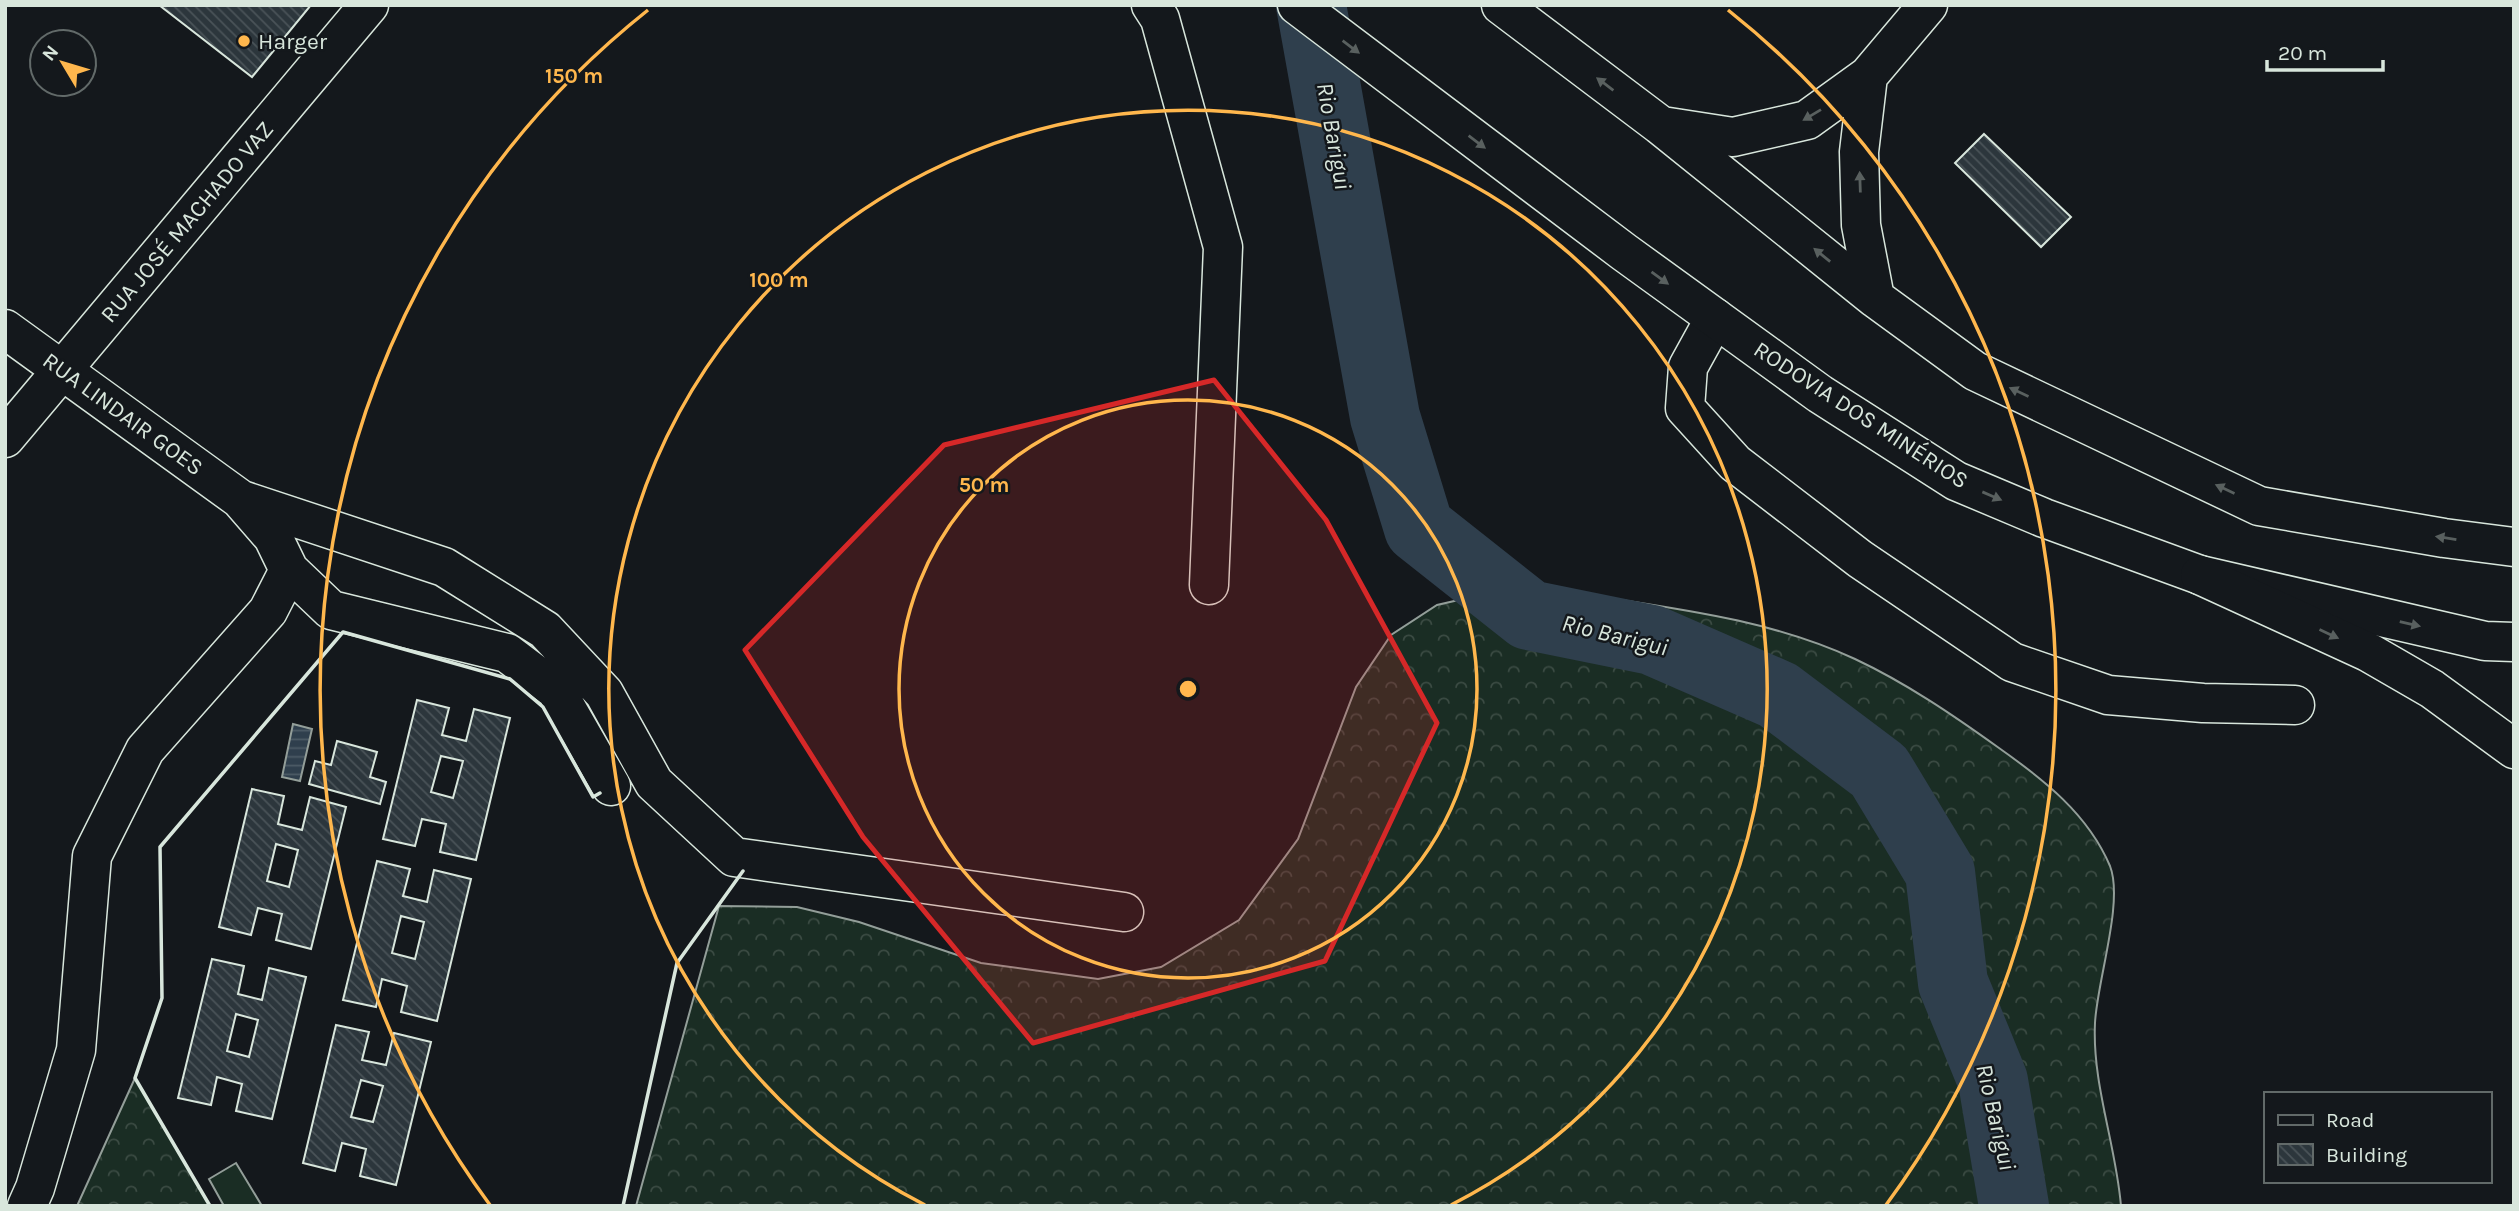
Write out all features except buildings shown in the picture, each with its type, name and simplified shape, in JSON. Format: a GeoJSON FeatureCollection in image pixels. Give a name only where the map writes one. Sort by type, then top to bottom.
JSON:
{"type":"FeatureCollection","features":[{"type":"Feature","properties":{"kind":"main road","name":"RUA JOSÉ MACHADO VAZ"},"geometry":{"type":"LineString","coordinates":[[5,438],[369,5]]}},
{"type":"Feature","properties":{"kind":"main road"},"geometry":{"type":"LineString","coordinates":[[1151,5],[1160,19],[1223,247],[1209,585]]}},
{"type":"Feature","properties":{"kind":"main road","name":"RODOVIA DOS MINÉRIOS"},"geometry":{"type":"LineString","coordinates":[[1297,5],[1715,318],[1821,394],[1956,481],[2044,518],[2200,575],[2485,641],[2514,642]]}},
{"type":"Feature","properties":{"kind":"main road"},"geometry":{"type":"LineString","coordinates":[[1501,5],[1660,125],[1875,298],[1975,371],[2259,506],[2444,538],[2514,547]]}},
{"type":"Feature","properties":{"kind":"main road"},"geometry":{"type":"LineString","coordinates":[[1660,125],[1733,137],[1807,120],[1868,76],[1927,5]]}},
{"type":"Feature","properties":{"kind":"main road"},"geometry":{"type":"LineString","coordinates":[[1868,76],[1859,152],[1861,225],[1875,298]]}},
{"type":"Feature","properties":{"kind":"main road"},"geometry":{"type":"LineString","coordinates":[[1715,318],[1688,367],[1685,408],[1735,463],[1860,559],[2012,662],[2108,695],[2203,703],[2295,705]]}},
{"type":"Feature","properties":{"kind":"main road","name":"RUA LINDAIR GOES"},"geometry":{"type":"LineString","coordinates":[[5,329],[240,499]]}},
{"type":"Feature","properties":{"kind":"main road"},"geometry":{"type":"LineString","coordinates":[[240,499],[273,537],[289,570],[331,610],[507,653],[556,691],[611,786]]}},
{"type":"Feature","properties":{"kind":"main road"},"geometry":{"type":"LineString","coordinates":[[240,499],[444,566],[545,630],[604,692],[654,783],[734,857],[1124,912]]}},
{"type":"Feature","properties":{"kind":"main road"},"geometry":{"type":"LineString","coordinates":[[27,1206],[35,1188],[76,1050],[92,856],[145,750],[268,611],[289,570]]}},
{"type":"Feature","properties":{"kind":"main road"},"geometry":{"type":"LineString","coordinates":[[2200,575],[2368,652],[2432,689],[2514,749]]}},
{"type":"Feature","properties":{"kind":"highlighted area"},"geometry":{"type":"Polygon","coordinates":[[[1214,380],[1326,520],[1437,723],[1325,961],[1033,1043],[863,837],[745,650],[944,445],[1214,380]]]}},
{"type":"Feature","properties":{"kind":"green space"},"geometry":{"type":"Polygon","coordinates":[[[1589,595],[1758,625],[1855,659],[1911,689],[1982,736],[2048,785],[2077,814],[2101,847],[2110,866],[2113,881],[2112,920],[2097,1006],[2095,1046],[2121,1206],[636,1206],[719,906],[797,907],[859,922],[981,963],[1098,979],[1161,967],[1239,920],[1298,839],[1356,687],[1391,635],[1437,605],[1476,596],[1589,595]]]}},
{"type":"Feature","properties":{"kind":"green space"},"geometry":{"type":"Polygon","coordinates":[[[135,1078],[210,1206],[77,1206],[135,1078]]]}},
{"type":"Feature","properties":{"kind":"green space"},"geometry":{"type":"Polygon","coordinates":[[[236,1163],[262,1206],[224,1206],[209,1179],[236,1163]]]}},
{"type":"Feature","properties":{"kind":"water"},"geometry":{"type":"Polygon","coordinates":[[[293,724],[312,729],[300,781],[282,777],[293,724]]]}},
{"type":"Feature","properties":{"kind":"waterway","name":"Rio Barigui"},"geometry":{"type":"LineString","coordinates":[[1311,5],[1385,417],[1419,528],[1529,615],[1652,640],[1778,695],[1879,771],[1940,872],[1953,983],[1993,1081],[2014,1206]]}},
{"type":"Feature","properties":{"kind":"wall"},"geometry":{"type":"LineString","coordinates":[[210,1206],[135,1078],[162,998],[160,847],[343,632],[510,679],[543,707],[593,797],[600,793]]}},
{"type":"Feature","properties":{"kind":"wall"},"geometry":{"type":"LineString","coordinates":[[623,1206],[677,963],[743,871]]}},
{"type":"Feature","properties":{"kind":"place","name":"Harger"},"geometry":{"type":"Point","coordinates":[244,41]}}]}
